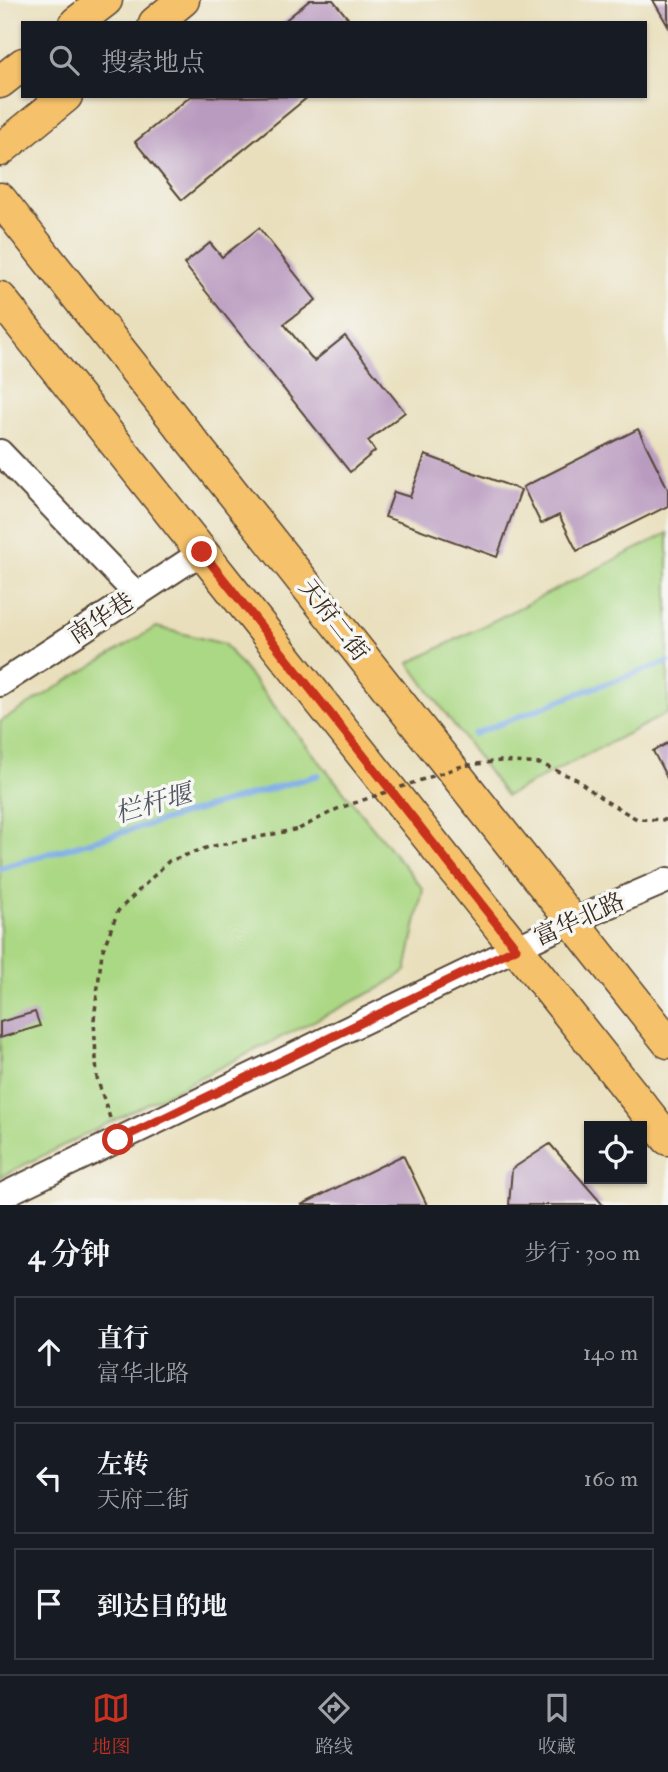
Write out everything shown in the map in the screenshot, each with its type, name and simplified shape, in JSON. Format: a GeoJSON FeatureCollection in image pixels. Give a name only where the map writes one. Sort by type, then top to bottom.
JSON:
{"type":"FeatureCollection","features":[{"type":"Feature","properties":{"kind":"main road"},"geometry":{"type":"LineString","coordinates":[[79,21],[106,0]]}},
{"type":"Feature","properties":{"kind":"main road"},"geometry":{"type":"LineString","coordinates":[[157,21],[183,0]]}},
{"type":"Feature","properties":{"kind":"main road"},"geometry":{"type":"LineString","coordinates":[[0,82],[21,66]]}},
{"type":"Feature","properties":{"kind":"main road"},"geometry":{"type":"LineString","coordinates":[[0,150],[64,98]]}},
{"type":"Feature","properties":{"kind":"main road","name":"天府二街"},"geometry":{"type":"LineString","coordinates":[[0,199],[668,1042]]}},
{"type":"Feature","properties":{"kind":"main road"},"geometry":{"type":"LineString","coordinates":[[0,298],[668,1139]]}},
{"type":"Feature","properties":{"kind":"street"},"geometry":{"type":"LineString","coordinates":[[0,452],[136,594]]}},
{"type":"Feature","properties":{"kind":"street","name":"南华巷"},"geometry":{"type":"LineString","coordinates":[[0,684],[202,552]]}},
{"type":"Feature","properties":{"kind":"street","name":"富华北路"},"geometry":{"type":"LineString","coordinates":[[0,1198],[516,948],[668,880]]}},
{"type":"Feature","properties":{"kind":"path"},"geometry":{"type":"LineString","coordinates":[[118,1140],[97,1078],[94,1020],[102,952],[118,911],[169,861],[209,847],[299,829],[337,809],[461,766],[500,761],[541,764],[576,779],[604,800],[637,819],[668,820]]}},
{"type":"Feature","properties":{"kind":"green space"},"geometry":{"type":"Polygon","coordinates":[[[668,533],[668,713],[506,796],[409,663],[668,533]]]}},
{"type":"Feature","properties":{"kind":"green space"},"geometry":{"type":"Polygon","coordinates":[[[156,627],[224,644],[423,889],[406,971],[382,987],[0,1177],[0,722],[156,627]]]}},
{"type":"Feature","properties":{"kind":"building"},"geometry":{"type":"Polygon","coordinates":[[[310,0],[333,0],[350,21],[284,21],[310,0]]]}},
{"type":"Feature","properties":{"kind":"building"},"geometry":{"type":"Polygon","coordinates":[[[653,0],[668,0],[668,26],[653,0]]]}},
{"type":"Feature","properties":{"kind":"building"},"geometry":{"type":"Polygon","coordinates":[[[189,98],[307,98],[182,200],[135,142],[189,98]]]}},
{"type":"Feature","properties":{"kind":"building"},"geometry":{"type":"Polygon","coordinates":[[[259,228],[316,300],[284,324],[314,361],[345,336],[405,412],[368,441],[375,451],[350,472],[184,264],[210,243],[222,257],[259,228]]]}},
{"type":"Feature","properties":{"kind":"building"},"geometry":{"type":"Polygon","coordinates":[[[638,429],[668,489],[668,506],[577,551],[559,515],[541,524],[523,487],[638,429]]]}},
{"type":"Feature","properties":{"kind":"building"},"geometry":{"type":"Polygon","coordinates":[[[425,455],[521,490],[497,557],[385,517],[394,492],[410,497],[425,455]]]}},
{"type":"Feature","properties":{"kind":"building"},"geometry":{"type":"Polygon","coordinates":[[[668,743],[668,780],[653,751],[668,743]]]}},
{"type":"Feature","properties":{"kind":"building"},"geometry":{"type":"Polygon","coordinates":[[[35,1012],[40,1026],[0,1038],[0,1022],[35,1012]]]}},
{"type":"Feature","properties":{"kind":"building"},"geometry":{"type":"Polygon","coordinates":[[[550,1144],[603,1205],[509,1205],[512,1169],[550,1144]]]}},
{"type":"Feature","properties":{"kind":"building"},"geometry":{"type":"Polygon","coordinates":[[[403,1155],[427,1205],[301,1205],[403,1155]]]}},
{"type":"Feature","properties":{"kind":"waterway","name":"栏杆堰"},"geometry":{"type":"LineString","coordinates":[[474,734],[668,662]]}},
{"type":"Feature","properties":{"kind":"waterway","name":"栏杆堰"},"geometry":{"type":"LineString","coordinates":[[0,868],[318,775]]}},
{"type":"Feature","properties":{"kind":"route"},"geometry":{"type":"LineString","coordinates":[[118,1140],[516,948],[202,552]]}}]}
